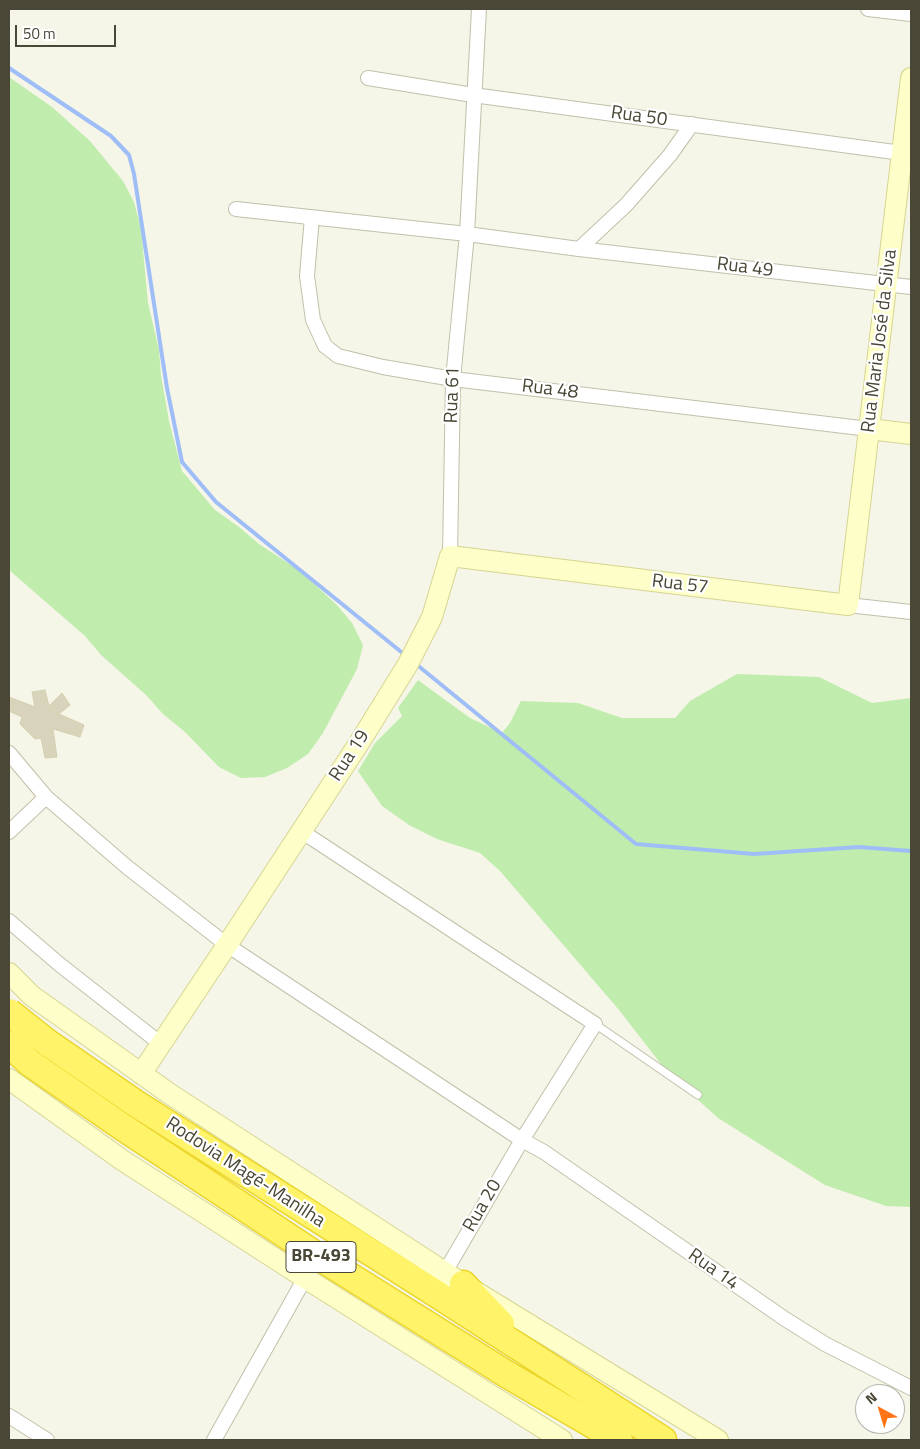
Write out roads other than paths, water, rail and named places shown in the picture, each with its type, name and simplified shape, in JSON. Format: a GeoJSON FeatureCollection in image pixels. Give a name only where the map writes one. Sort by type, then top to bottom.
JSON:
{"type":"FeatureCollection","features":[{"type":"Feature","properties":{"kind":"highway","name":"Rodovia Magé-Manilha"},"geometry":{"type":"LineString","coordinates":[[9,1012],[48,1043],[136,1103],[662,1440]]}},
{"type":"Feature","properties":{"kind":"highway","name":"Rodovia Magé-Manilha"},"geometry":{"type":"LineString","coordinates":[[9,1044],[19,1068],[121,1126],[313,1252],[508,1374],[619,1440]]}},
{"type":"Feature","properties":{"kind":"highway"},"geometry":{"type":"LineString","coordinates":[[454,1278],[535,1358]]}},
{"type":"Feature","properties":{"kind":"main road","name":"Rua Maria José da Silva"},"geometry":{"type":"LineString","coordinates":[[848,605],[886,284],[907,153],[911,78]]}},
{"type":"Feature","properties":{"kind":"main road","name":"Rua 48"},"geometry":{"type":"LineString","coordinates":[[869,429],[911,434]]}},
{"type":"Feature","properties":{"kind":"main road","name":"Rua 57"},"geometry":{"type":"LineString","coordinates":[[450,556],[848,605]]}},
{"type":"Feature","properties":{"kind":"main road","name":"Rua 19"},"geometry":{"type":"LineString","coordinates":[[141,1074],[228,945],[408,664],[432,617],[450,556]]}},
{"type":"Feature","properties":{"kind":"main road"},"geometry":{"type":"LineString","coordinates":[[9,973],[32,996],[170,1094],[454,1278],[718,1440]]}},
{"type":"Feature","properties":{"kind":"main road"},"geometry":{"type":"LineString","coordinates":[[9,1025],[32,996]]}},
{"type":"Feature","properties":{"kind":"main road"},"geometry":{"type":"LineString","coordinates":[[19,1068],[57,1014]]}},
{"type":"Feature","properties":{"kind":"main road","name":"BR-493"},"geometry":{"type":"LineString","coordinates":[[9,1079],[122,1160],[304,1278],[562,1440]]}},
{"type":"Feature","properties":{"kind":"street","name":"Rua 61"},"geometry":{"type":"LineString","coordinates":[[450,556],[453,378],[467,234],[479,9]]}},
{"type":"Feature","properties":{"kind":"street"},"geometry":{"type":"LineString","coordinates":[[868,9],[911,14]]}},
{"type":"Feature","properties":{"kind":"street","name":"Rua 50"},"geometry":{"type":"LineString","coordinates":[[368,78],[473,95],[907,153]]}},
{"type":"Feature","properties":{"kind":"street"},"geometry":{"type":"LineString","coordinates":[[236,209],[467,234],[579,249],[637,193],[692,124]]}},
{"type":"Feature","properties":{"kind":"street","name":"Rua 48"},"geometry":{"type":"LineString","coordinates":[[312,216],[308,276],[314,320],[325,346],[338,356],[383,367],[453,378],[869,429]]}},
{"type":"Feature","properties":{"kind":"street","name":"Rua 49"},"geometry":{"type":"LineString","coordinates":[[579,249],[911,287]]}},
{"type":"Feature","properties":{"kind":"street","name":"Rua 57"},"geometry":{"type":"LineString","coordinates":[[848,605],[911,612]]}},
{"type":"Feature","properties":{"kind":"street"},"geometry":{"type":"LineString","coordinates":[[9,753],[46,797],[127,868],[228,945],[522,1140]]}},
{"type":"Feature","properties":{"kind":"street"},"geometry":{"type":"LineString","coordinates":[[9,832],[46,797]]}},
{"type":"Feature","properties":{"kind":"street"},"geometry":{"type":"LineString","coordinates":[[301,831],[595,1024]]}},
{"type":"Feature","properties":{"kind":"street"},"geometry":{"type":"LineString","coordinates":[[9,921],[59,964],[162,1044]]}},
{"type":"Feature","properties":{"kind":"street","name":"Rua 20"},"geometry":{"type":"LineString","coordinates":[[454,1278],[522,1140],[595,1024]]}},
{"type":"Feature","properties":{"kind":"street","name":"Rua 14"},"geometry":{"type":"LineString","coordinates":[[522,1140],[544,1152],[785,1319],[825,1344],[911,1388]]}},
{"type":"Feature","properties":{"kind":"street"},"geometry":{"type":"LineString","coordinates":[[214,1440],[304,1278]]}},
{"type":"Feature","properties":{"kind":"street"},"geometry":{"type":"LineString","coordinates":[[9,1416],[47,1440]]}},
{"type":"Feature","properties":{"kind":"lane"},"geometry":{"type":"LineString","coordinates":[[595,1024],[698,1095]]}},
{"type":"Feature","properties":{"kind":"waterway"},"geometry":{"type":"LineString","coordinates":[[9,68],[111,136],[129,155],[134,174],[167,388],[182,462],[216,502],[405,655]]}},
{"type":"Feature","properties":{"kind":"waterway"},"geometry":{"type":"LineString","coordinates":[[416,664],[636,844],[754,854],[859,847],[911,851]]}}]}
